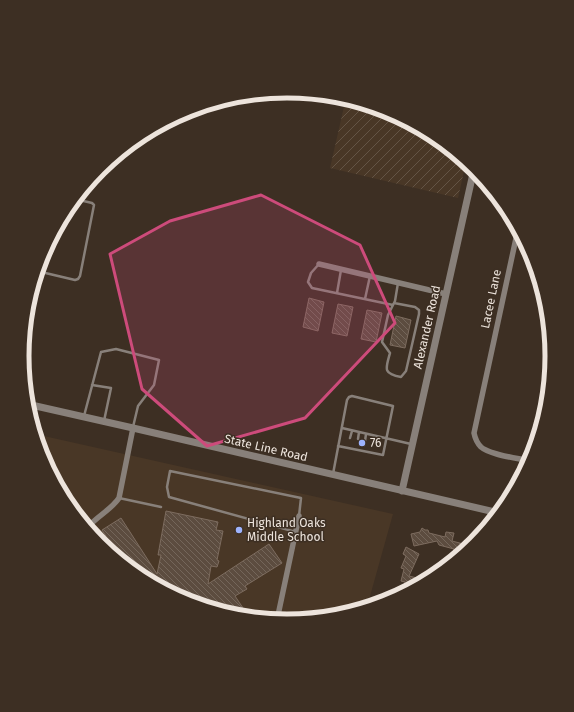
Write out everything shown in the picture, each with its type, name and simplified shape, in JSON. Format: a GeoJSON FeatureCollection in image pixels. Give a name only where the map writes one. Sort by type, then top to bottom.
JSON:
{"type":"FeatureCollection","features":[{"type":"Feature","properties":{"kind":"street","name":"Alexander Road"},"geometry":{"type":"LineString","coordinates":[[402,491],[472,177]]}},
{"type":"Feature","properties":{"kind":"street","name":"Lacee Lane"},"geometry":{"type":"LineString","coordinates":[[516,238],[474,433],[480,446],[490,452],[523,459]]}},
{"type":"Feature","properties":{"kind":"street"},"geometry":{"type":"LineString","coordinates":[[319,264],[446,294]]}},
{"type":"Feature","properties":{"kind":"street","name":"State Line Road"},"geometry":{"type":"LineString","coordinates":[[34,406],[493,512]]}},
{"type":"Feature","properties":{"kind":"street"},"geometry":{"type":"LineString","coordinates":[[91,524],[114,505],[119,498],[133,428]]}},
{"type":"Feature","properties":{"kind":"street"},"geometry":{"type":"LineString","coordinates":[[278,613],[299,516]]}},
{"type":"Feature","properties":{"kind":"lane"},"geometry":{"type":"LineString","coordinates":[[43,272],[76,280],[80,276],[94,205],[92,203],[81,200]]}},
{"type":"Feature","properties":{"kind":"lane"},"geometry":{"type":"LineString","coordinates":[[319,264],[311,273],[308,282],[312,288],[365,299],[393,304],[415,307],[419,310],[406,371],[401,377],[387,372],[386,369],[390,353],[382,342],[388,315],[393,304],[398,282]]}},
{"type":"Feature","properties":{"kind":"lane"},"geometry":{"type":"LineString","coordinates":[[337,293],[341,269]]}},
{"type":"Feature","properties":{"kind":"lane"},"geometry":{"type":"LineString","coordinates":[[365,299],[370,276]]}},
{"type":"Feature","properties":{"kind":"lane"},"geometry":{"type":"LineString","coordinates":[[84,417],[101,352],[116,349],[159,360],[154,385],[138,406],[133,428]]}},
{"type":"Feature","properties":{"kind":"lane"},"geometry":{"type":"LineString","coordinates":[[92,385],[111,388],[104,421]]}},
{"type":"Feature","properties":{"kind":"lane"},"geometry":{"type":"LineString","coordinates":[[333,475],[338,446],[347,400],[349,397],[352,396],[393,406],[383,455],[364,449],[349,446],[338,446]]}},
{"type":"Feature","properties":{"kind":"lane"},"geometry":{"type":"LineString","coordinates":[[342,428],[412,445]]}},
{"type":"Feature","properties":{"kind":"lane"},"geometry":{"type":"LineString","coordinates":[[350,438],[352,430]]}},
{"type":"Feature","properties":{"kind":"lane"},"geometry":{"type":"LineString","coordinates":[[358,439],[359,432]]}},
{"type":"Feature","properties":{"kind":"lane"},"geometry":{"type":"LineString","coordinates":[[365,441],[366,434]]}},
{"type":"Feature","properties":{"kind":"lane"},"geometry":{"type":"LineString","coordinates":[[373,442],[374,436]]}},
{"type":"Feature","properties":{"kind":"lane"},"geometry":{"type":"LineString","coordinates":[[296,532],[170,497],[167,487],[170,472],[301,498],[299,516]]}},
{"type":"Feature","properties":{"kind":"lane"},"geometry":{"type":"LineString","coordinates":[[119,498],[161,507]]}},
{"type":"Feature","properties":{"kind":"highlighted area"},"geometry":{"type":"Polygon","coordinates":[[[261,195],[360,245],[395,323],[305,418],[207,446],[142,389],[110,254],[170,221],[261,195]]]}},
{"type":"Feature","properties":{"kind":"shaded area"},"geometry":{"type":"Polygon","coordinates":[[[344,105],[386,118],[416,133],[444,151],[464,169],[458,198],[330,168],[344,105]]]}},
{"type":"Feature","properties":{"kind":"shaded area","name":"Highland Oaks Middle School"},"geometry":{"type":"Polygon","coordinates":[[[42,436],[393,514],[369,600],[321,612],[287,614],[253,612],[237,609],[204,600],[173,587],[144,571],[117,550],[93,526],[72,499],[56,470],[42,436]]]}},
{"type":"Feature","properties":{"kind":"building"},"geometry":{"type":"Polygon","coordinates":[[[309,298],[324,302],[318,331],[303,327],[309,298]]]}},
{"type":"Feature","properties":{"kind":"building"},"geometry":{"type":"Polygon","coordinates":[[[338,304],[353,307],[347,336],[332,333],[338,304]]]}},
{"type":"Feature","properties":{"kind":"building"},"geometry":{"type":"Polygon","coordinates":[[[367,310],[382,313],[376,342],[361,339],[367,310]]]}},
{"type":"Feature","properties":{"kind":"building"},"geometry":{"type":"Polygon","coordinates":[[[396,316],[411,320],[405,348],[390,345],[396,316]]]}},
{"type":"Feature","properties":{"kind":"building"},"geometry":{"type":"Polygon","coordinates":[[[166,511],[218,522],[216,530],[223,531],[217,560],[219,561],[217,567],[211,566],[208,584],[269,544],[282,563],[245,586],[247,589],[235,596],[243,608],[241,610],[220,605],[188,594],[144,571],[117,550],[111,544],[102,530],[121,518],[157,574],[161,555],[158,555],[166,511]]]}},
{"type":"Feature","properties":{"kind":"building"},"geometry":{"type":"Polygon","coordinates":[[[422,528],[428,530],[429,533],[445,537],[446,532],[454,533],[452,541],[463,544],[452,554],[454,549],[439,545],[437,541],[414,546],[411,534],[420,532],[422,528]]]}},
{"type":"Feature","properties":{"kind":"building"},"geometry":{"type":"Polygon","coordinates":[[[406,547],[419,554],[409,576],[417,578],[404,585],[405,582],[401,581],[404,569],[401,568],[406,556],[403,554],[406,547]]]}},
{"type":"Feature","properties":{"kind":"place","name":"76"},"geometry":{"type":"Point","coordinates":[362,443]}},
{"type":"Feature","properties":{"kind":"place","name":"Highland Oaks Middle School"},"geometry":{"type":"Point","coordinates":[239,530]}}]}
